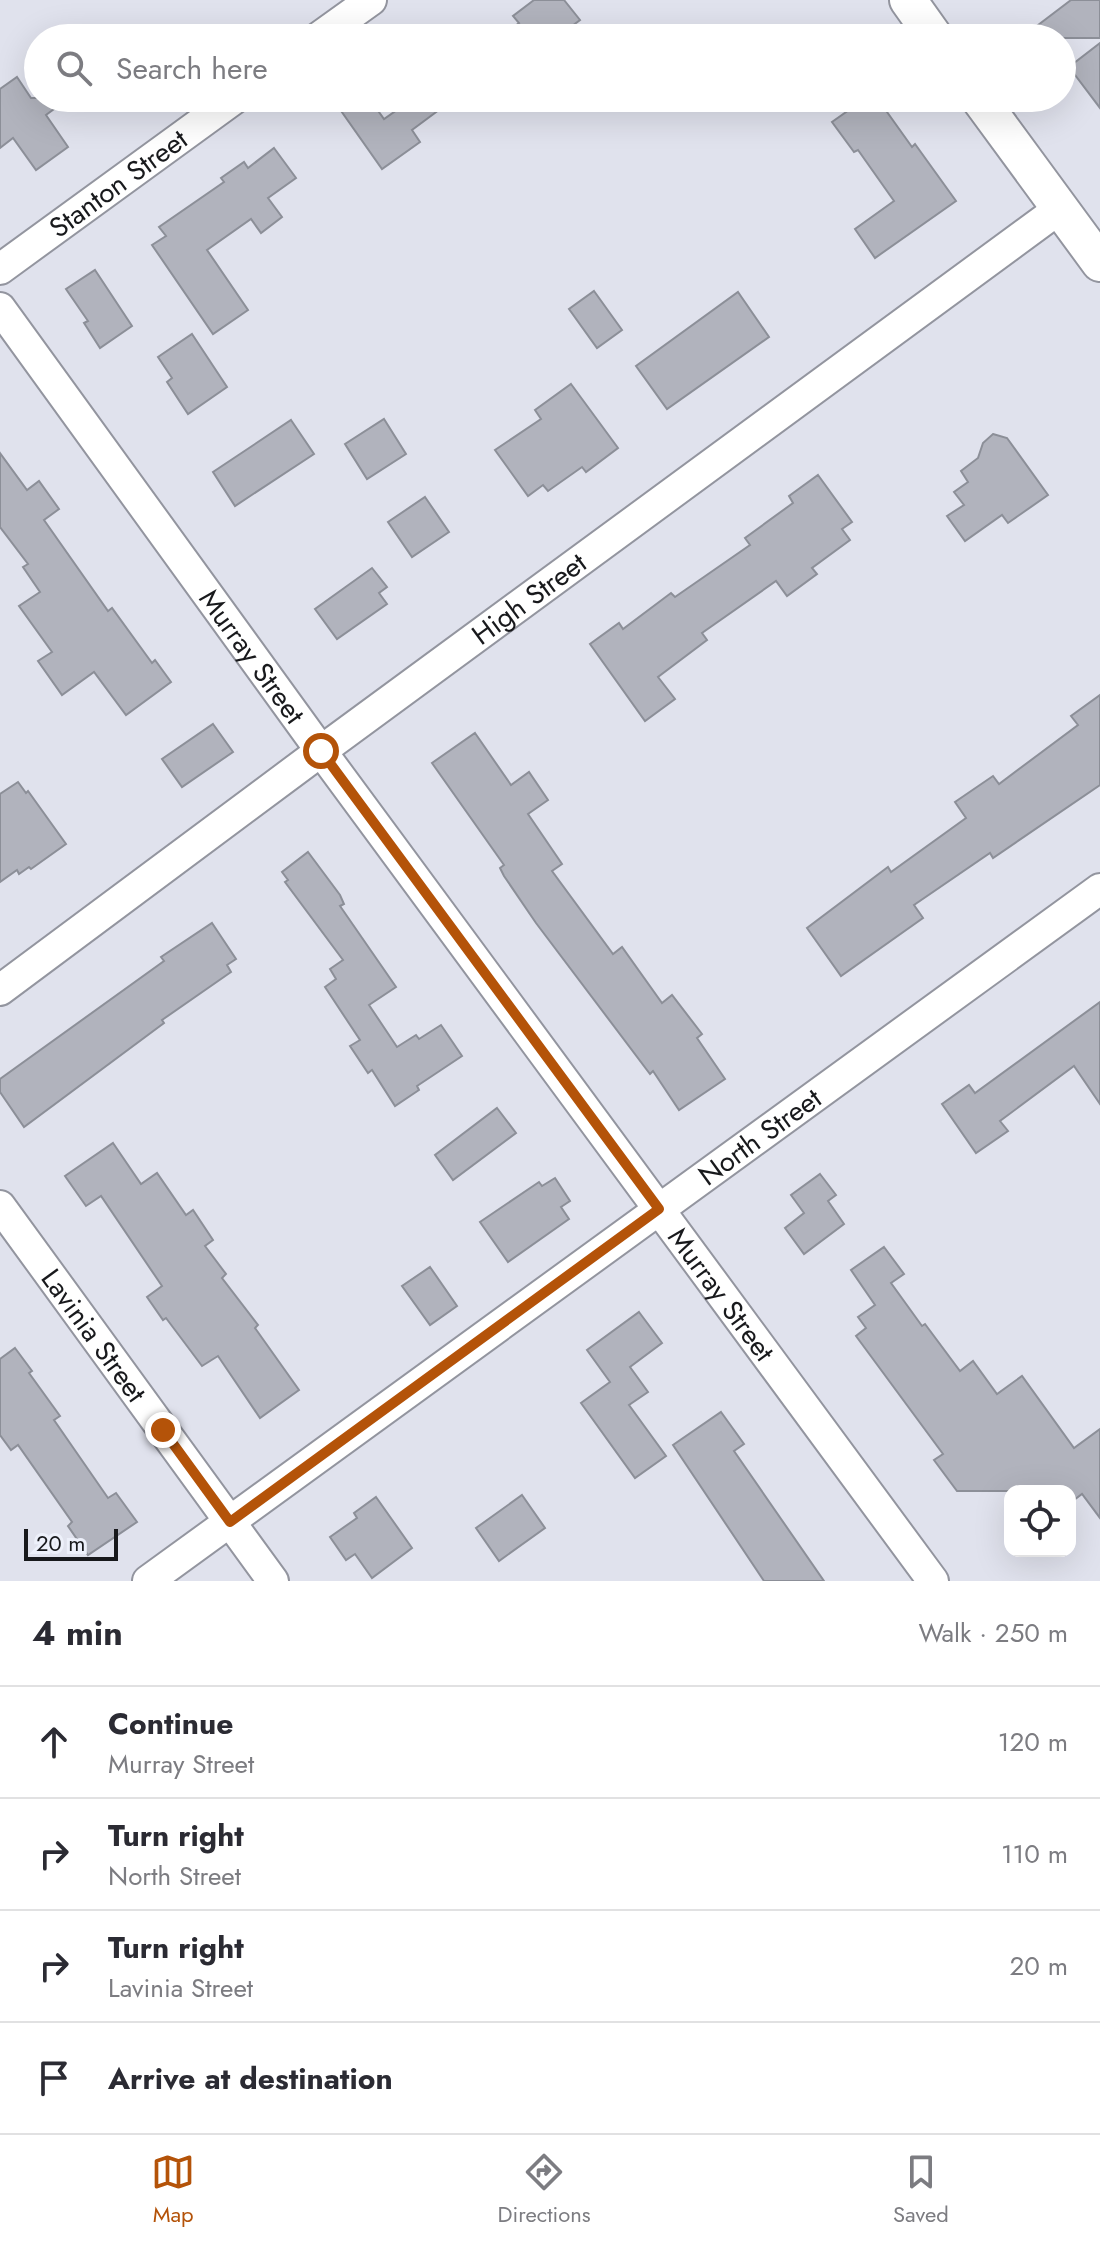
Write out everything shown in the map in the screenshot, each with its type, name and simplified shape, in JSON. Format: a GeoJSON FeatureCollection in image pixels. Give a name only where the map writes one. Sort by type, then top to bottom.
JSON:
{"type":"FeatureCollection","features":[{"type":"Feature","properties":{"kind":"street"},"geometry":{"type":"LineString","coordinates":[[338,24],[371,0]]}},
{"type":"Feature","properties":{"kind":"street"},"geometry":{"type":"LineString","coordinates":[[908,0],[925,24]]}},
{"type":"Feature","properties":{"kind":"street","name":"Stanton Street"},"geometry":{"type":"LineString","coordinates":[[0,269],[216,112]]}},
{"type":"Feature","properties":{"kind":"street"},"geometry":{"type":"LineString","coordinates":[[989,112],[1100,262]]}},
{"type":"Feature","properties":{"kind":"street","name":"High Street"},"geometry":{"type":"LineString","coordinates":[[0,990],[1059,209]]}},
{"type":"Feature","properties":{"kind":"street","name":"Murray Street"},"geometry":{"type":"LineString","coordinates":[[0,308],[321,751],[933,1581]]}},
{"type":"Feature","properties":{"kind":"street","name":"North Street"},"geometry":{"type":"LineString","coordinates":[[148,1581],[1100,889]]}},
{"type":"Feature","properties":{"kind":"street","name":"Lavinia Street"},"geometry":{"type":"LineString","coordinates":[[0,1206],[273,1581]]}},
{"type":"Feature","properties":{"kind":"building"},"geometry":{"type":"Polygon","coordinates":[[[534,0],[564,0],[580,20],[575,24],[518,24],[513,16],[534,0]]]}},
{"type":"Feature","properties":{"kind":"building"},"geometry":{"type":"Polygon","coordinates":[[[1071,0],[1100,0],[1100,38],[1076,38],[1076,24],[1039,24],[1071,0]]]}},
{"type":"Feature","properties":{"kind":"building"},"geometry":{"type":"Polygon","coordinates":[[[1100,43],[1100,108],[1076,76],[1076,62],[1100,43]]]}},
{"type":"Feature","properties":{"kind":"building"},"geometry":{"type":"Polygon","coordinates":[[[17,77],[24,88],[24,112],[50,112],[46,115],[68,147],[36,170],[13,138],[0,148],[0,89],[17,77]]]}},
{"type":"Feature","properties":{"kind":"building"},"geometry":{"type":"Polygon","coordinates":[[[342,112],[379,112],[384,119],[394,112],[436,112],[412,130],[420,142],[382,169],[342,112]]]}},
{"type":"Feature","properties":{"kind":"building"},"geometry":{"type":"Polygon","coordinates":[[[846,112],[887,112],[912,147],[915,144],[956,201],[875,258],[855,229],[894,201],[858,150],[854,152],[832,122],[846,112]]]}},
{"type":"Feature","properties":{"kind":"building"},"geometry":{"type":"Polygon","coordinates":[[[274,148],[296,178],[268,198],[282,217],[261,233],[251,219],[207,250],[248,310],[213,334],[152,245],[166,236],[159,227],[224,182],[221,178],[244,162],[248,168],[274,148]]]}},
{"type":"Feature","properties":{"kind":"building"},"geometry":{"type":"Polygon","coordinates":[[[95,270],[132,326],[100,348],[84,323],[88,321],[66,289],[95,270]]]}},
{"type":"Feature","properties":{"kind":"building"},"geometry":{"type":"Polygon","coordinates":[[[594,291],[622,330],[597,348],[569,309],[594,291]]]}},
{"type":"Feature","properties":{"kind":"building"},"geometry":{"type":"Polygon","coordinates":[[[738,292],[769,337],[667,409],[636,366],[738,292]]]}},
{"type":"Feature","properties":{"kind":"building"},"geometry":{"type":"Polygon","coordinates":[[[192,334],[227,387],[188,414],[167,382],[172,378],[158,357],[192,334]]]}},
{"type":"Feature","properties":{"kind":"building"},"geometry":{"type":"Polygon","coordinates":[[[571,384],[618,448],[586,472],[582,467],[548,491],[543,485],[528,496],[495,450],[541,419],[535,410],[571,384]]]}},
{"type":"Feature","properties":{"kind":"building"},"geometry":{"type":"Polygon","coordinates":[[[384,419],[406,454],[367,479],[345,444],[384,419]]]}},
{"type":"Feature","properties":{"kind":"building"},"geometry":{"type":"Polygon","coordinates":[[[291,420],[314,454],[235,506],[213,472],[291,420]]]}},
{"type":"Feature","properties":{"kind":"building"},"geometry":{"type":"Polygon","coordinates":[[[993,434],[1007,438],[1048,495],[1008,523],[1002,515],[965,541],[947,516],[964,505],[954,492],[968,482],[961,471],[978,458],[983,443],[993,434]]]}},
{"type":"Feature","properties":{"kind":"building"},"geometry":{"type":"Polygon","coordinates":[[[0,453],[27,490],[39,481],[59,509],[44,520],[108,611],[112,608],[152,663],[155,660],[171,682],[126,715],[94,672],[62,695],[38,661],[52,652],[19,606],[40,592],[23,567],[28,564],[0,527],[0,453]]]}},
{"type":"Feature","properties":{"kind":"building"},"geometry":{"type":"Polygon","coordinates":[[[818,475],[852,522],[842,529],[850,540],[812,568],[817,574],[787,596],[776,581],[702,633],[707,640],[658,677],[675,699],[645,721],[590,644],[619,623],[623,629],[671,593],[675,597],[750,545],[745,538],[793,503],[789,496],[818,475]]]}},
{"type":"Feature","properties":{"kind":"building"},"geometry":{"type":"Polygon","coordinates":[[[425,497],[449,532],[412,557],[388,522],[425,497]]]}},
{"type":"Feature","properties":{"kind":"building"},"geometry":{"type":"Polygon","coordinates":[[[372,568],[387,587],[379,593],[387,604],[337,639],[315,609],[372,568]]]}},
{"type":"Feature","properties":{"kind":"building"},"geometry":{"type":"Polygon","coordinates":[[[1100,695],[1100,785],[993,858],[990,853],[914,905],[923,918],[841,976],[807,928],[888,867],[891,872],[966,818],[955,802],[993,776],[999,784],[1078,725],[1071,716],[1100,695]]]}},
{"type":"Feature","properties":{"kind":"building"},"geometry":{"type":"Polygon","coordinates":[[[213,724],[233,752],[182,787],[162,759],[213,724]]]}},
{"type":"Feature","properties":{"kind":"building"},"geometry":{"type":"Polygon","coordinates":[[[475,733],[511,785],[529,772],[548,800],[528,814],[562,864],[552,871],[613,954],[622,947],[662,1003],[672,995],[702,1034],[697,1038],[725,1079],[679,1110],[653,1071],[650,1074],[536,923],[504,876],[500,868],[504,865],[432,763],[475,733]]]}},
{"type":"Feature","properties":{"kind":"building"},"geometry":{"type":"Polygon","coordinates":[[[18,782],[66,844],[31,869],[29,867],[19,874],[17,870],[0,882],[0,794],[18,782]]]}},
{"type":"Feature","properties":{"kind":"building"},"geometry":{"type":"Polygon","coordinates":[[[308,852],[340,895],[344,904],[340,906],[396,987],[369,1005],[397,1047],[416,1035],[419,1039],[441,1025],[462,1056],[417,1086],[419,1090],[395,1106],[372,1070],[368,1073],[350,1046],[360,1040],[325,987],[336,979],[330,969],[343,960],[285,882],[288,880],[282,872],[308,852]]]}},
{"type":"Feature","properties":{"kind":"building"},"geometry":{"type":"Polygon","coordinates":[[[212,923],[236,959],[227,965],[231,972],[162,1020],[164,1023],[24,1127],[0,1092],[0,1079],[164,961],[161,957],[212,923]]]}},
{"type":"Feature","properties":{"kind":"building"},"geometry":{"type":"Polygon","coordinates":[[[1100,1002],[1100,1104],[1074,1066],[1000,1121],[1008,1131],[976,1153],[942,1104],[969,1085],[975,1093],[1100,1002]]]}},
{"type":"Feature","properties":{"kind":"building"},"geometry":{"type":"Polygon","coordinates":[[[497,1108],[516,1133],[453,1180],[435,1155],[497,1108]]]}},
{"type":"Feature","properties":{"kind":"building"},"geometry":{"type":"Polygon","coordinates":[[[113,1143],[141,1184],[157,1173],[186,1215],[193,1210],[213,1240],[205,1246],[226,1274],[222,1278],[258,1325],[255,1328],[299,1390],[260,1418],[218,1356],[202,1366],[166,1318],[163,1320],[147,1297],[162,1286],[101,1196],[86,1206],[65,1176],[113,1143]]]}},
{"type":"Feature","properties":{"kind":"building"},"geometry":{"type":"Polygon","coordinates":[[[820,1174],[836,1195],[828,1201],[844,1224],[804,1254],[785,1228],[804,1213],[791,1195],[820,1174]]]}},
{"type":"Feature","properties":{"kind":"building"},"geometry":{"type":"Polygon","coordinates":[[[555,1178],[570,1201],[561,1207],[569,1219],[508,1262],[480,1222],[539,1182],[542,1186],[555,1178]]]}},
{"type":"Feature","properties":{"kind":"building"},"geometry":{"type":"Polygon","coordinates":[[[884,1247],[904,1274],[891,1283],[960,1371],[973,1361],[997,1394],[1022,1376],[1074,1448],[1100,1429],[1100,1518],[1082,1494],[1076,1498],[1076,1485],[1004,1485],[1004,1491],[957,1491],[934,1460],[943,1454],[856,1336],[866,1328],[858,1317],[875,1305],[851,1270],[884,1247]]]}},
{"type":"Feature","properties":{"kind":"building"},"geometry":{"type":"Polygon","coordinates":[[[430,1267],[457,1306],[430,1325],[402,1286],[430,1267]]]}},
{"type":"Feature","properties":{"kind":"building"},"geometry":{"type":"Polygon","coordinates":[[[639,1312],[662,1343],[630,1367],[648,1392],[629,1405],[666,1456],[635,1478],[581,1403],[610,1382],[587,1350],[639,1312]]]}},
{"type":"Feature","properties":{"kind":"building"},"geometry":{"type":"Polygon","coordinates":[[[15,1348],[60,1416],[54,1420],[108,1498],[116,1493],[137,1522],[88,1555],[68,1526],[72,1522],[18,1445],[11,1450],[0,1435],[0,1359],[15,1348]]]}},
{"type":"Feature","properties":{"kind":"building"},"geometry":{"type":"Polygon","coordinates":[[[721,1412],[744,1444],[734,1451],[824,1581],[764,1581],[673,1445],[721,1412]]]}},
{"type":"Feature","properties":{"kind":"building"},"geometry":{"type":"Polygon","coordinates":[[[522,1495],[545,1528],[499,1561],[476,1528],[522,1495]]]}},
{"type":"Feature","properties":{"kind":"building"},"geometry":{"type":"Polygon","coordinates":[[[376,1497],[412,1548],[372,1578],[355,1554],[346,1560],[330,1537],[357,1518],[354,1513],[376,1497]]]}},
{"type":"Feature","properties":{"kind":"route"},"geometry":{"type":"LineString","coordinates":[[163,1430],[230,1522],[659,1209],[321,751]]}}]}
